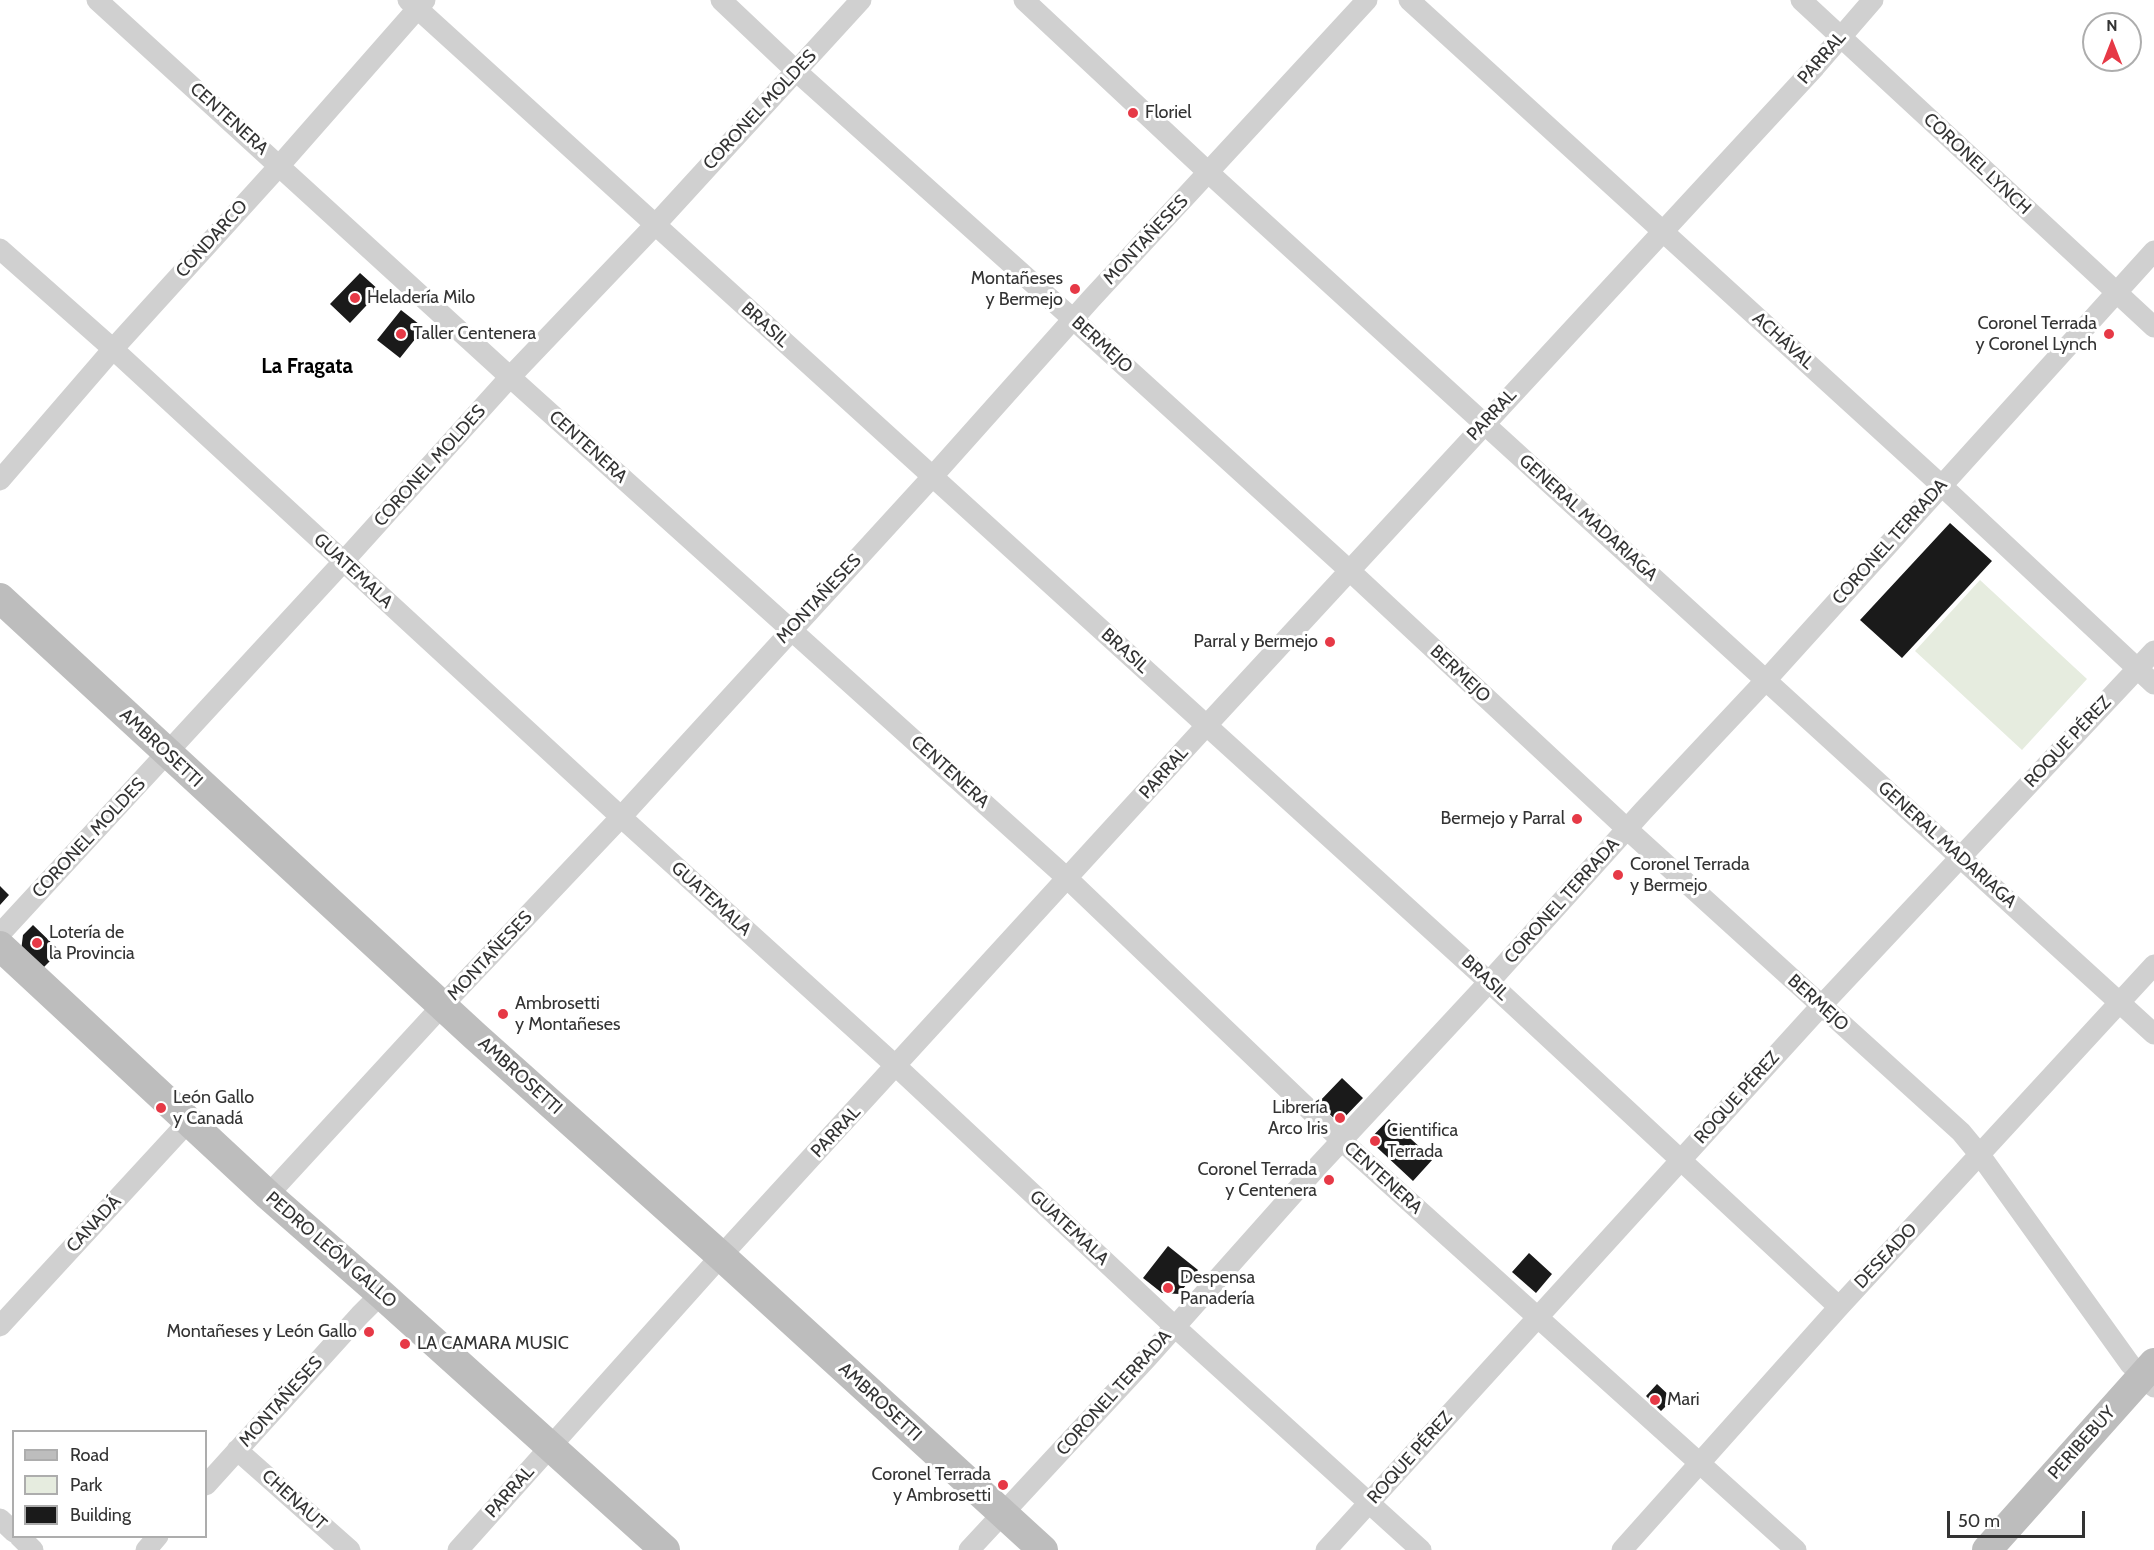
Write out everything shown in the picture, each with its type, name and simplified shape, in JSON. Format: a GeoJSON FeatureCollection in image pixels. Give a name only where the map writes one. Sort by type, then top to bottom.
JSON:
{"type":"FeatureCollection","features":[{"type":"Feature","properties":{"kind":"street","name":"CENTENERA"},"geometry":{"type":"LineString","coordinates":[[97,0],[510,377],[1068,879],[1342,1141],[1796,1550]]}},
{"type":"Feature","properties":{"kind":"street","name":"BERMEJO"},"geometry":{"type":"LineString","coordinates":[[721,0],[1350,571],[1627,829],[1961,1132],[2124,1355],[2150,1376]]}},
{"type":"Feature","properties":{"kind":"street","name":"CORONEL MOLDES"},"geometry":{"type":"LineString","coordinates":[[0,934],[344,562],[510,377],[655,225],[861,0]]}},
{"type":"Feature","properties":{"kind":"street","name":"GENERAL MADARIAGA"},"geometry":{"type":"LineString","coordinates":[[1024,0],[1209,173],[2154,1034]]}},
{"type":"Feature","properties":{"kind":"street","name":"MONTAÑESES"},"geometry":{"type":"LineString","coordinates":[[268,1196],[442,1006],[621,817],[1367,0]]}},
{"type":"Feature","properties":{"kind":"street","name":"ACHÁVAL"},"geometry":{"type":"LineString","coordinates":[[1409,0],[1941,485],[2154,684]]}},
{"type":"Feature","properties":{"kind":"street","name":"CORONEL LYNCH"},"geometry":{"type":"LineString","coordinates":[[1801,0],[2154,327]]}},
{"type":"Feature","properties":{"kind":"street","name":"PARRAL"},"geometry":{"type":"LineString","coordinates":[[458,1550],[721,1256],[1206,726],[1815,67],[1873,0]]}},
{"type":"Feature","properties":{"kind":"street","name":"CONDARCO"},"geometry":{"type":"LineString","coordinates":[[0,480],[113,349],[280,165],[417,3]]}},
{"type":"Feature","properties":{"kind":"street","name":"BRASIL"},"geometry":{"type":"LineString","coordinates":[[417,3],[655,225],[1490,982],[1839,1307]]}},
{"type":"Feature","properties":{"kind":"street","name":"GUATEMALA"},"geometry":{"type":"LineString","coordinates":[[0,249],[113,349],[621,817],[896,1066],[1174,1326],[1421,1550]]}},
{"type":"Feature","properties":{"kind":"street","name":"CORONEL TERRADA"},"geometry":{"type":"LineString","coordinates":[[969,1550],[1490,982],[1627,829],[1766,680],[2154,251]]}},
{"type":"Feature","properties":{"kind":"street","name":"AMBROSETTI"},"geometry":{"type":"LineString","coordinates":[[0,598],[442,1006],[721,1256],[1043,1550]]}},
{"type":"Feature","properties":{"kind":"street","name":"ROQUE PÉREZ"},"geometry":{"type":"LineString","coordinates":[[1326,1550],[1821,1006],[2154,651]]}},
{"type":"Feature","properties":{"kind":"street","name":"PEDRO LEÓN GALLO"},"geometry":{"type":"LineString","coordinates":[[0,946],[268,1196],[381,1294],[665,1550]]}},
{"type":"Feature","properties":{"kind":"street","name":"DESEADO"},"geometry":{"type":"LineString","coordinates":[[1622,1550],[1839,1307],[2154,965]]}},
{"type":"Feature","properties":{"kind":"street","name":"CANADÁ"},"geometry":{"type":"LineString","coordinates":[[0,1326],[188,1122]]}},
{"type":"Feature","properties":{"kind":"street","name":"MONTAÑESES"},"geometry":{"type":"LineString","coordinates":[[207,1484],[381,1294]]}},
{"type":"Feature","properties":{"kind":"street","name":"PERIBEBUY"},"geometry":{"type":"LineString","coordinates":[[1987,1550],[2150,1376]]}},
{"type":"Feature","properties":{"kind":"street","name":"CHENAUT"},"geometry":{"type":"LineString","coordinates":[[237,1450],[350,1550]]}},
{"type":"Feature","properties":{"kind":"street"},"geometry":{"type":"LineString","coordinates":[[0,1519],[12,1530]]}},
{"type":"Feature","properties":{"kind":"street"},"geometry":{"type":"LineString","coordinates":[[21,1538],[33,1550]]}},
{"type":"Feature","properties":{"kind":"street"},"geometry":{"type":"LineString","coordinates":[[146,1550],[157,1538]]}},
{"type":"Feature","properties":{"kind":"green space"},"geometry":{"type":"Polygon","coordinates":[[[1980,580],[2087,679],[2022,750],[1915,651],[1980,580]]]}},
{"type":"Feature","properties":{"kind":"building","name":"Heladería Milo"},"geometry":{"type":"Polygon","coordinates":[[[360,273],[380,291],[350,323],[330,304],[360,273]]]}},
{"type":"Feature","properties":{"kind":"building","name":"Taller Centenera"},"geometry":{"type":"Polygon","coordinates":[[[401,310],[424,328],[400,358],[377,340],[401,310]]]}},
{"type":"Feature","properties":{"kind":"building"},"geometry":{"type":"Polygon","coordinates":[[[1950,523],[1992,561],[1902,658],[1860,620],[1950,523]]]}},
{"type":"Feature","properties":{"kind":"building"},"geometry":{"type":"Polygon","coordinates":[[[0,886],[9,895],[0,905],[0,886]]]}},
{"type":"Feature","properties":{"kind":"building","name":"Lotería de la Provincia"},"geometry":{"type":"Polygon","coordinates":[[[33,925],[60,951],[41,970],[21,951],[23,935],[33,925]]]}},
{"type":"Feature","properties":{"kind":"building"},"geometry":{"type":"Polygon","coordinates":[[[1342,1078],[1363,1098],[1339,1123],[1318,1103],[1342,1078]]]}},
{"type":"Feature","properties":{"kind":"building"},"geometry":{"type":"Polygon","coordinates":[[[1389,1119],[1433,1159],[1413,1181],[1369,1140],[1389,1119]]]}},
{"type":"Feature","properties":{"kind":"building"},"geometry":{"type":"Polygon","coordinates":[[[1168,1246],[1198,1270],[1179,1294],[1162,1293],[1143,1278],[1168,1246]]]}},
{"type":"Feature","properties":{"kind":"building"},"geometry":{"type":"Polygon","coordinates":[[[1529,1253],[1552,1274],[1536,1293],[1512,1272],[1529,1253]]]}},
{"type":"Feature","properties":{"kind":"building"},"geometry":{"type":"Polygon","coordinates":[[[1657,1384],[1673,1399],[1661,1411],[1646,1396],[1657,1384]]]}},
{"type":"Feature","properties":{"kind":"place","name":"Floriel"},"geometry":{"type":"Point","coordinates":[1133,113]}},
{"type":"Feature","properties":{"kind":"place","name":"Montañeses y Bermejo"},"geometry":{"type":"Point","coordinates":[1075,289]}},
{"type":"Feature","properties":{"kind":"place","name":"Heladería Milo"},"geometry":{"type":"Point","coordinates":[355,298]}},
{"type":"Feature","properties":{"kind":"place","name":"Taller Centenera"},"geometry":{"type":"Point","coordinates":[401,334]}},
{"type":"Feature","properties":{"kind":"place","name":"Coronel Terrada y Coronel Lynch"},"geometry":{"type":"Point","coordinates":[2109,334]}},
{"type":"Feature","properties":{"kind":"place","name":"Parral y Bermejo"},"geometry":{"type":"Point","coordinates":[1330,642]}},
{"type":"Feature","properties":{"kind":"place","name":"Bermejo y Parral"},"geometry":{"type":"Point","coordinates":[1577,819]}},
{"type":"Feature","properties":{"kind":"place","name":"Coronel Terrada y Bermejo"},"geometry":{"type":"Point","coordinates":[1618,875]}},
{"type":"Feature","properties":{"kind":"place","name":"Lotería de la Provincia"},"geometry":{"type":"Point","coordinates":[37,943]}},
{"type":"Feature","properties":{"kind":"place","name":"Ambrosetti y Montañeses"},"geometry":{"type":"Point","coordinates":[503,1014]}},
{"type":"Feature","properties":{"kind":"place","name":"León Gallo y Canadá"},"geometry":{"type":"Point","coordinates":[161,1108]}},
{"type":"Feature","properties":{"kind":"place","name":"Librería Arco Iris"},"geometry":{"type":"Point","coordinates":[1340,1118]}},
{"type":"Feature","properties":{"kind":"place","name":"Cientifica Terrada"},"geometry":{"type":"Point","coordinates":[1375,1141]}},
{"type":"Feature","properties":{"kind":"place","name":"Coronel Terrada y Centenera"},"geometry":{"type":"Point","coordinates":[1329,1180]}},
{"type":"Feature","properties":{"kind":"place","name":"Despensa Panadería"},"geometry":{"type":"Point","coordinates":[1168,1288]}},
{"type":"Feature","properties":{"kind":"place","name":"Montañeses y León Gallo"},"geometry":{"type":"Point","coordinates":[369,1332]}},
{"type":"Feature","properties":{"kind":"place","name":"LA CAMARA MUSIC"},"geometry":{"type":"Point","coordinates":[405,1344]}},
{"type":"Feature","properties":{"kind":"place","name":"Mari"},"geometry":{"type":"Point","coordinates":[1655,1400]}},
{"type":"Feature","properties":{"kind":"place","name":"Coronel Terrada y Ambrosetti"},"geometry":{"type":"Point","coordinates":[1003,1485]}},
{"type":"Feature","properties":{"kind":"district","name":"La Fragata"},"geometry":{"type":"Point","coordinates":[307,367]}}]}
